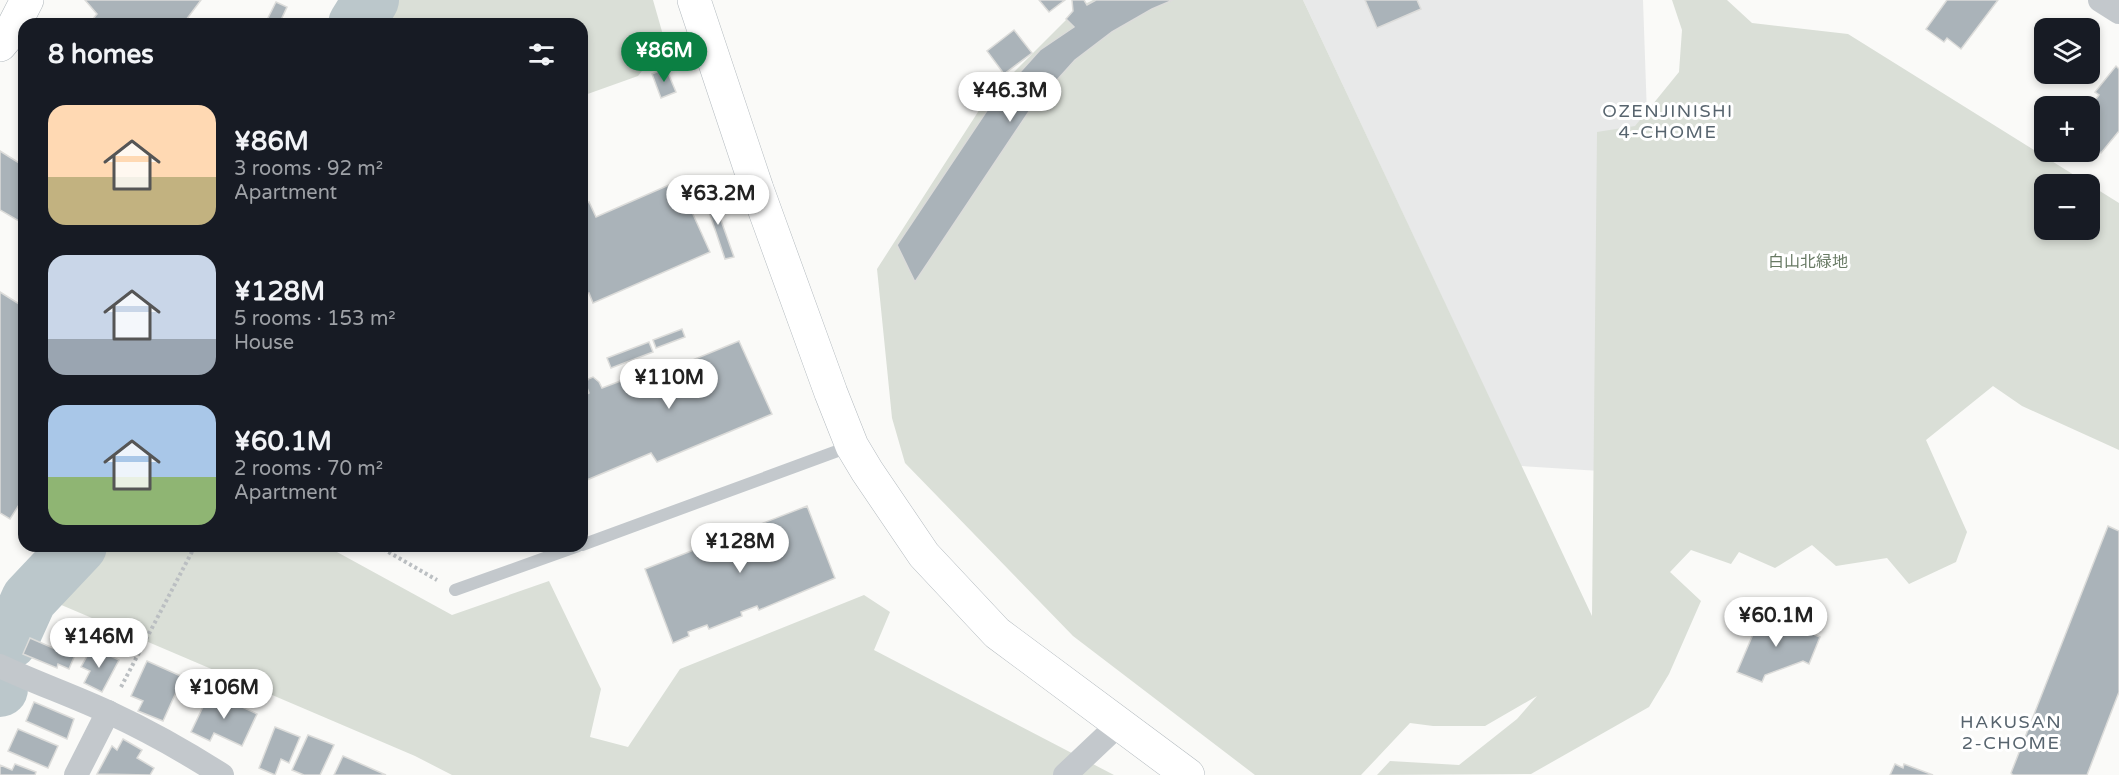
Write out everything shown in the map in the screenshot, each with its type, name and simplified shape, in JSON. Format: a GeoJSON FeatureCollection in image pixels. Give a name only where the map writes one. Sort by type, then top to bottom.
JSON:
{"type":"FeatureCollection","features":[{"type":"Feature","properties":{"kind":"street"},"geometry":{"type":"LineString","coordinates":[[0,45],[10,33],[27,0]]}},
{"type":"Feature","properties":{"kind":"street"},"geometry":{"type":"LineString","coordinates":[[694,0],[761,199],[852,446],[924,555],[997,633],[1188,775]]}},
{"type":"Feature","properties":{"kind":"street"},"geometry":{"type":"LineString","coordinates":[[2100,0],[2119,12]]}},
{"type":"Feature","properties":{"kind":"street"},"geometry":{"type":"LineString","coordinates":[[0,666],[108,712],[169,742],[222,775]]}},
{"type":"Feature","properties":{"kind":"street"},"geometry":{"type":"LineString","coordinates":[[76,775],[108,712]]}},
{"type":"Feature","properties":{"kind":"street"},"geometry":{"type":"LineString","coordinates":[[1065,775],[1119,724]]}},
{"type":"Feature","properties":{"kind":"lane"},"geometry":{"type":"LineString","coordinates":[[588,542],[852,446]]}},
{"type":"Feature","properties":{"kind":"lane"},"geometry":{"type":"LineString","coordinates":[[455,590],[561,552]]}},
{"type":"Feature","properties":{"kind":"path"},"geometry":{"type":"LineString","coordinates":[[108,712],[192,552]]}},
{"type":"Feature","properties":{"kind":"path"},"geometry":{"type":"LineString","coordinates":[[388,552],[425,573]]}},
{"type":"Feature","properties":{"kind":"shaded area"},"geometry":{"type":"Polygon","coordinates":[[[1303,0],[1643,0],[1653,287],[1616,472],[1521,466],[1303,0]]]}},
{"type":"Feature","properties":{"kind":"green space"},"geometry":{"type":"Polygon","coordinates":[[[380,0],[653,0],[665,42],[638,76],[588,94],[588,18],[370,18],[380,0]]]}},
{"type":"Feature","properties":{"kind":"green space","name":"白山北緑地"},"geometry":{"type":"Polygon","coordinates":[[[1093,0],[1303,0],[1592,616],[1597,132],[1635,126],[1679,72],[1682,30],[1672,0],[1727,0],[1752,23],[1848,34],[2034,150],[2034,162],[2054,162],[2073,174],[2034,174],[2034,240],[2100,240],[2100,191],[2119,203],[2119,450],[2022,406],[1993,386],[1926,440],[1967,532],[1956,562],[1909,584],[1887,558],[1836,566],[1812,545],[1775,568],[1739,552],[1731,564],[1691,550],[1670,572],[1701,601],[1669,674],[1649,707],[1531,774],[1377,775],[1390,761],[1459,765],[1517,719],[1537,696],[1485,726],[1433,726],[1410,723],[1361,775],[1255,775],[1073,636],[905,463],[892,418],[877,269],[985,101],[1079,7],[1093,0]]]}},
{"type":"Feature","properties":{"kind":"green space"},"geometry":{"type":"Polygon","coordinates":[[[76,552],[337,552],[452,615],[549,581],[601,689],[590,737],[628,747],[680,669],[864,595],[890,612],[874,650],[1114,775],[452,775],[415,756],[45,598],[76,552]]]}},
{"type":"Feature","properties":{"kind":"building"},"geometry":{"type":"Polygon","coordinates":[[[85,0],[201,0],[188,18],[94,18],[97,14],[85,0]]]}},
{"type":"Feature","properties":{"kind":"building"},"geometry":{"type":"Polygon","coordinates":[[[1039,0],[1065,0],[1049,12],[1039,0]]]}},
{"type":"Feature","properties":{"kind":"building"},"geometry":{"type":"Polygon","coordinates":[[[1072,0],[1084,0],[1087,5],[1096,0],[1173,0],[1112,32],[1075,60],[1030,110],[915,282],[897,245],[1002,88],[1004,90],[1040,50],[1074,27],[1066,19],[1073,11],[1072,0]]]}},
{"type":"Feature","properties":{"kind":"building"},"geometry":{"type":"Polygon","coordinates":[[[1365,0],[1417,0],[1421,9],[1377,28],[1365,0]]]}},
{"type":"Feature","properties":{"kind":"building"},"geometry":{"type":"Polygon","coordinates":[[[1947,0],[1998,0],[1961,49],[1947,38],[1944,42],[1926,29],[1947,0]]]}},
{"type":"Feature","properties":{"kind":"building"},"geometry":{"type":"Polygon","coordinates":[[[276,2],[287,7],[282,18],[268,18],[276,2]]]}},
{"type":"Feature","properties":{"kind":"building"},"geometry":{"type":"Polygon","coordinates":[[[1014,30],[1032,53],[1004,74],[987,51],[1014,30]]]}},
{"type":"Feature","properties":{"kind":"building"},"geometry":{"type":"Polygon","coordinates":[[[2116,66],[2119,69],[2119,131],[2101,153],[2100,96],[2095,92],[2116,66]]]}},
{"type":"Feature","properties":{"kind":"building"},"geometry":{"type":"Polygon","coordinates":[[[666,68],[676,92],[661,98],[652,74],[666,68]]]}},
{"type":"Feature","properties":{"kind":"building"},"geometry":{"type":"Polygon","coordinates":[[[0,151],[18,162],[18,220],[0,210],[0,151]]]}},
{"type":"Feature","properties":{"kind":"building"},"geometry":{"type":"Polygon","coordinates":[[[678,181],[710,252],[593,303],[588,293],[588,202],[596,217],[678,181]]]}},
{"type":"Feature","properties":{"kind":"building"},"geometry":{"type":"Polygon","coordinates":[[[711,192],[734,257],[725,259],[703,194],[711,192]]]}},
{"type":"Feature","properties":{"kind":"building"},"geometry":{"type":"Polygon","coordinates":[[[0,292],[18,303],[18,506],[10,519],[0,513],[0,292]]]}},
{"type":"Feature","properties":{"kind":"building"},"geometry":{"type":"Polygon","coordinates":[[[682,329],[685,337],[656,348],[653,340],[682,329]]]}},
{"type":"Feature","properties":{"kind":"building"},"geometry":{"type":"Polygon","coordinates":[[[739,341],[772,414],[657,462],[651,453],[588,479],[588,379],[593,377],[602,388],[623,380],[626,388],[647,380],[642,373],[645,364],[657,369],[656,375],[739,341]]]}},
{"type":"Feature","properties":{"kind":"building"},"geometry":{"type":"Polygon","coordinates":[[[649,342],[653,352],[611,368],[607,358],[649,342]]]}},
{"type":"Feature","properties":{"kind":"building"},"geometry":{"type":"Polygon","coordinates":[[[807,506],[835,578],[759,610],[757,606],[741,612],[742,616],[709,629],[707,625],[688,632],[689,636],[673,643],[645,569],[807,506]]]}},
{"type":"Feature","properties":{"kind":"building"},"geometry":{"type":"Polygon","coordinates":[[[2108,526],[2119,531],[2119,692],[2087,775],[2013,775],[2011,773],[2108,526]]]}},
{"type":"Feature","properties":{"kind":"building"},"geometry":{"type":"Polygon","coordinates":[[[1762,613],[1820,637],[1809,664],[1803,661],[1765,675],[1762,682],[1737,672],[1762,613]]]}},
{"type":"Feature","properties":{"kind":"building"},"geometry":{"type":"Polygon","coordinates":[[[30,638],[53,648],[56,642],[77,650],[69,669],[58,664],[57,668],[23,654],[30,638]]]}},
{"type":"Feature","properties":{"kind":"building"},"geometry":{"type":"Polygon","coordinates":[[[92,647],[119,660],[102,692],[84,683],[90,671],[81,667],[92,647]]]}},
{"type":"Feature","properties":{"kind":"building"},"geometry":{"type":"Polygon","coordinates":[[[147,661],[183,677],[163,721],[138,711],[143,701],[131,696],[147,661]]]}},
{"type":"Feature","properties":{"kind":"building"},"geometry":{"type":"Polygon","coordinates":[[[210,692],[257,714],[242,746],[214,733],[210,741],[191,732],[210,692]]]}},
{"type":"Feature","properties":{"kind":"building"},"geometry":{"type":"Polygon","coordinates":[[[34,702],[74,719],[67,739],[26,721],[34,702]]]}},
{"type":"Feature","properties":{"kind":"building"},"geometry":{"type":"Polygon","coordinates":[[[275,727],[300,737],[289,763],[281,759],[275,775],[259,768],[275,727]]]}},
{"type":"Feature","properties":{"kind":"building"},"geometry":{"type":"Polygon","coordinates":[[[18,729],[58,746],[48,768],[8,751],[18,729]]]}},
{"type":"Feature","properties":{"kind":"building"},"geometry":{"type":"Polygon","coordinates":[[[308,735],[334,745],[320,775],[304,775],[292,770],[308,735]]]}},
{"type":"Feature","properties":{"kind":"building"},"geometry":{"type":"Polygon","coordinates":[[[123,739],[142,750],[137,758],[154,768],[150,775],[97,774],[112,746],[117,750],[123,739]]]}},
{"type":"Feature","properties":{"kind":"building"},"geometry":{"type":"Polygon","coordinates":[[[343,756],[386,775],[334,775],[343,756]]]}},
{"type":"Feature","properties":{"kind":"building"},"geometry":{"type":"Polygon","coordinates":[[[15,764],[36,772],[35,775],[0,775],[0,765],[12,770],[15,764]]]}},
{"type":"Feature","properties":{"kind":"building"},"geometry":{"type":"Polygon","coordinates":[[[1895,764],[1903,768],[1904,764],[1933,775],[1890,775],[1895,764]]]}},
{"type":"Feature","properties":{"kind":"waterway"},"geometry":{"type":"LineString","coordinates":[[360,18],[371,0]]}},
{"type":"Feature","properties":{"kind":"waterway"},"geometry":{"type":"LineString","coordinates":[[10,641],[29,599],[73,552]]}},
{"type":"Feature","properties":{"kind":"district","name":"OZENJINISHI 4-CHOME"},"geometry":{"type":"Point","coordinates":[1668,121]}},
{"type":"Feature","properties":{"kind":"district","name":"HAKUSAN 2-CHOME"},"geometry":{"type":"Point","coordinates":[2011,732]}}]}
